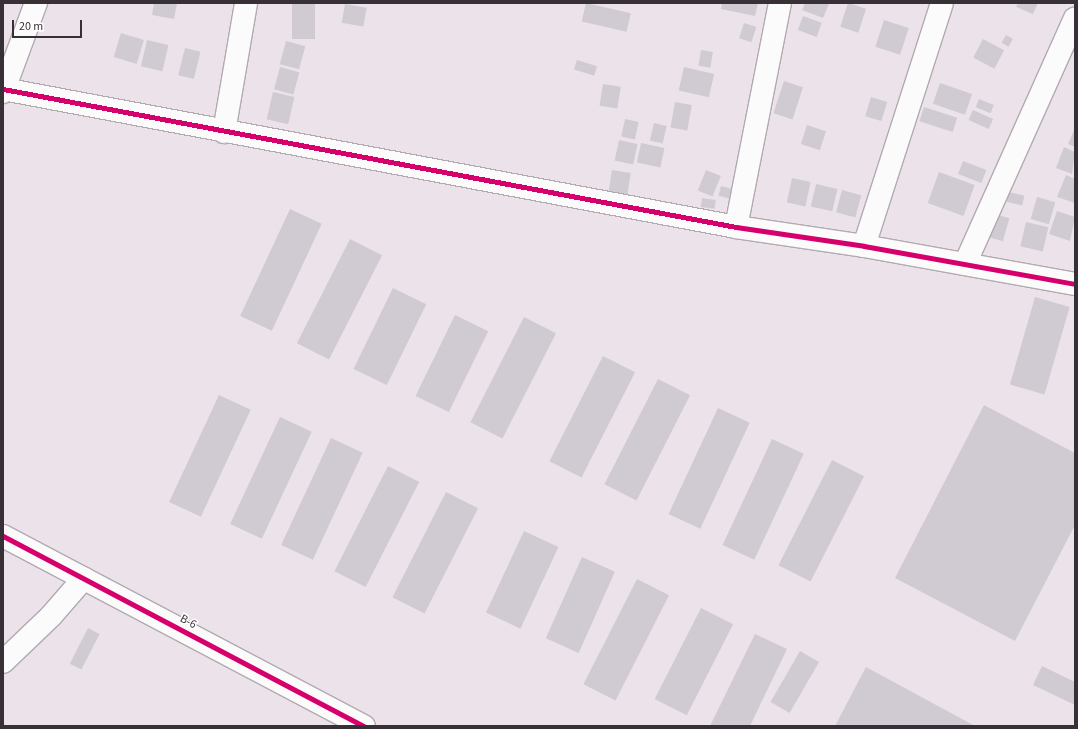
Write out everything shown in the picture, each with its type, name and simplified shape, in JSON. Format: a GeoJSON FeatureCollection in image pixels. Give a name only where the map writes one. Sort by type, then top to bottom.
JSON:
{"type":"FeatureCollection","features":[{"type":"Feature","properties":{"kind":"street"},"geometry":{"type":"LineString","coordinates":[[36,3],[4,90],[736,227],[864,246],[1075,284]]}},
{"type":"Feature","properties":{"kind":"street"},"geometry":{"type":"LineString","coordinates":[[224,132],[246,3]]}},
{"type":"Feature","properties":{"kind":"street"},"geometry":{"type":"LineString","coordinates":[[736,227],[780,3]]}},
{"type":"Feature","properties":{"kind":"street"},"geometry":{"type":"LineString","coordinates":[[864,246],[942,3]]}},
{"type":"Feature","properties":{"kind":"street"},"geometry":{"type":"LineString","coordinates":[[965,264],[1075,18]]}},
{"type":"Feature","properties":{"kind":"street","name":"B-6"},"geometry":{"type":"LineString","coordinates":[[3,536],[364,726]]}},
{"type":"Feature","properties":{"kind":"street"},"geometry":{"type":"LineString","coordinates":[[3,662],[51,616],[84,578]]}},
{"type":"Feature","properties":{"kind":"building"},"geometry":{"type":"Polygon","coordinates":[[[154,3],[177,3],[174,19],[152,15],[154,3]]]}},
{"type":"Feature","properties":{"kind":"building"},"geometry":{"type":"Polygon","coordinates":[[[292,3],[315,3],[315,39],[292,39],[292,3]]]}},
{"type":"Feature","properties":{"kind":"building"},"geometry":{"type":"Polygon","coordinates":[[[586,3],[631,13],[627,32],[582,22],[586,3]]]}},
{"type":"Feature","properties":{"kind":"building"},"geometry":{"type":"Polygon","coordinates":[[[722,3],[758,3],[755,16],[721,9],[722,3]]]}},
{"type":"Feature","properties":{"kind":"building"},"geometry":{"type":"Polygon","coordinates":[[[805,3],[829,4],[823,18],[802,10],[805,3]]]}},
{"type":"Feature","properties":{"kind":"building"},"geometry":{"type":"Polygon","coordinates":[[[848,3],[866,9],[858,33],[840,27],[848,3]]]}},
{"type":"Feature","properties":{"kind":"building"},"geometry":{"type":"Polygon","coordinates":[[[1018,3],[1038,3],[1033,14],[1016,7],[1018,3]]]}},
{"type":"Feature","properties":{"kind":"building"},"geometry":{"type":"Polygon","coordinates":[[[345,4],[367,8],[363,27],[342,23],[345,4]]]}},
{"type":"Feature","properties":{"kind":"building"},"geometry":{"type":"Polygon","coordinates":[[[803,16],[822,23],[817,37],[798,30],[803,16]]]}},
{"type":"Feature","properties":{"kind":"building"},"geometry":{"type":"Polygon","coordinates":[[[884,20],[909,28],[900,55],[875,47],[884,20]]]}},
{"type":"Feature","properties":{"kind":"building"},"geometry":{"type":"Polygon","coordinates":[[[744,23],[756,27],[751,42],[739,38],[744,23]]]}},
{"type":"Feature","properties":{"kind":"building"},"geometry":{"type":"Polygon","coordinates":[[[121,33],[144,40],[137,64],[114,57],[121,33]]]}},
{"type":"Feature","properties":{"kind":"building"},"geometry":{"type":"Polygon","coordinates":[[[1006,35],[1013,39],[1008,47],[1002,43],[1006,35]]]}},
{"type":"Feature","properties":{"kind":"building"},"geometry":{"type":"Polygon","coordinates":[[[983,39],[1004,50],[994,69],[973,58],[983,39]]]}},
{"type":"Feature","properties":{"kind":"building"},"geometry":{"type":"Polygon","coordinates":[[[147,40],[168,45],[162,71],[141,66],[147,40]]]}},
{"type":"Feature","properties":{"kind":"building"},"geometry":{"type":"Polygon","coordinates":[[[286,41],[305,46],[299,69],[280,64],[286,41]]]}},
{"type":"Feature","properties":{"kind":"building"},"geometry":{"type":"Polygon","coordinates":[[[185,48],[201,52],[194,79],[178,75],[185,48]]]}},
{"type":"Feature","properties":{"kind":"building"},"geometry":{"type":"Polygon","coordinates":[[[701,50],[713,52],[710,68],[698,66],[701,50]]]}},
{"type":"Feature","properties":{"kind":"building"},"geometry":{"type":"Polygon","coordinates":[[[577,60],[597,66],[594,76],[574,70],[577,60]]]}},
{"type":"Feature","properties":{"kind":"building"},"geometry":{"type":"Polygon","coordinates":[[[280,67],[299,72],[293,94],[274,89],[280,67]]]}},
{"type":"Feature","properties":{"kind":"building"},"geometry":{"type":"Polygon","coordinates":[[[684,67],[714,74],[709,97],[679,90],[684,67]]]}},
{"type":"Feature","properties":{"kind":"building"},"geometry":{"type":"Polygon","coordinates":[[[784,81],[803,87],[793,120],[773,113],[784,81]]]}},
{"type":"Feature","properties":{"kind":"building"},"geometry":{"type":"Polygon","coordinates":[[[940,83],[972,94],[965,115],[933,104],[940,83]]]}},
{"type":"Feature","properties":{"kind":"building"},"geometry":{"type":"Polygon","coordinates":[[[603,84],[621,87],[617,109],[600,106],[603,84]]]}},
{"type":"Feature","properties":{"kind":"building"},"geometry":{"type":"Polygon","coordinates":[[[273,92],[294,97],[288,124],[267,119],[273,92]]]}},
{"type":"Feature","properties":{"kind":"building"},"geometry":{"type":"Polygon","coordinates":[[[871,97],[887,102],[881,121],[865,116],[871,97]]]}},
{"type":"Feature","properties":{"kind":"building"},"geometry":{"type":"Polygon","coordinates":[[[979,99],[994,105],[990,113],[976,107],[979,99]]]}},
{"type":"Feature","properties":{"kind":"building"},"geometry":{"type":"Polygon","coordinates":[[[675,102],[692,105],[687,131],[670,128],[675,102]]]}},
{"type":"Feature","properties":{"kind":"building"},"geometry":{"type":"Polygon","coordinates":[[[924,107],[957,118],[953,132],[919,121],[924,107]]]}},
{"type":"Feature","properties":{"kind":"building"},"geometry":{"type":"Polygon","coordinates":[[[973,110],[993,119],[989,129],[969,120],[973,110]]]}},
{"type":"Feature","properties":{"kind":"building"},"geometry":{"type":"Polygon","coordinates":[[[625,119],[639,122],[635,140],[621,137],[625,119]]]}},
{"type":"Feature","properties":{"kind":"building"},"geometry":{"type":"Polygon","coordinates":[[[654,123],[667,126],[663,143],[650,141],[654,123]]]}},
{"type":"Feature","properties":{"kind":"building"},"geometry":{"type":"Polygon","coordinates":[[[807,125],[826,131],[820,150],[801,144],[807,125]]]}},
{"type":"Feature","properties":{"kind":"building"},"geometry":{"type":"Polygon","coordinates":[[[1075,128],[1075,147],[1068,144],[1075,128]]]}},
{"type":"Feature","properties":{"kind":"building"},"geometry":{"type":"Polygon","coordinates":[[[619,140],[638,144],[633,164],[615,161],[619,140]]]}},
{"type":"Feature","properties":{"kind":"building"},"geometry":{"type":"Polygon","coordinates":[[[641,143],[664,148],[660,168],[637,163],[641,143]]]}},
{"type":"Feature","properties":{"kind":"building"},"geometry":{"type":"Polygon","coordinates":[[[1064,147],[1075,152],[1072,174],[1056,168],[1064,147]]]}},
{"type":"Feature","properties":{"kind":"building"},"geometry":{"type":"Polygon","coordinates":[[[963,161],[986,170],[981,183],[958,174],[963,161]]]}},
{"type":"Feature","properties":{"kind":"building"},"geometry":{"type":"Polygon","coordinates":[[[612,170],[631,173],[627,199],[608,196],[612,170]]]}},
{"type":"Feature","properties":{"kind":"building"},"geometry":{"type":"Polygon","coordinates":[[[706,170],[721,176],[713,196],[698,190],[706,170]]]}},
{"type":"Feature","properties":{"kind":"building"},"geometry":{"type":"Polygon","coordinates":[[[939,172],[975,185],[963,216],[928,203],[939,172]]]}},
{"type":"Feature","properties":{"kind":"building"},"geometry":{"type":"Polygon","coordinates":[[[1066,175],[1075,179],[1075,203],[1057,197],[1066,175]]]}},
{"type":"Feature","properties":{"kind":"building"},"geometry":{"type":"Polygon","coordinates":[[[792,178],[811,182],[805,206],[787,202],[792,178]]]}},
{"type":"Feature","properties":{"kind":"building"},"geometry":{"type":"Polygon","coordinates":[[[816,184],[837,189],[832,211],[811,206],[816,184]]]}},
{"type":"Feature","properties":{"kind":"building"},"geometry":{"type":"Polygon","coordinates":[[[721,186],[732,189],[729,199],[718,196],[721,186]]]}},
{"type":"Feature","properties":{"kind":"building"},"geometry":{"type":"Polygon","coordinates":[[[842,190],[861,195],[855,217],[836,212],[842,190]]]}},
{"type":"Feature","properties":{"kind":"building"},"geometry":{"type":"Polygon","coordinates":[[[1009,192],[1025,196],[1022,206],[1007,202],[1009,192]]]}},
{"type":"Feature","properties":{"kind":"building"},"geometry":{"type":"Polygon","coordinates":[[[1037,197],[1055,202],[1049,224],[1031,219],[1037,197]]]}},
{"type":"Feature","properties":{"kind":"building"},"geometry":{"type":"Polygon","coordinates":[[[702,198],[716,200],[715,209],[701,207],[702,198]]]}},
{"type":"Feature","properties":{"kind":"building"},"geometry":{"type":"Polygon","coordinates":[[[290,209],[322,224],[272,331],[240,316],[290,209]]]}},
{"type":"Feature","properties":{"kind":"building"},"geometry":{"type":"Polygon","coordinates":[[[1057,211],[1075,217],[1070,241],[1049,234],[1057,211]]]}},
{"type":"Feature","properties":{"kind":"building"},"geometry":{"type":"Polygon","coordinates":[[[995,214],[1009,218],[1003,241],[988,237],[995,214]]]}},
{"type":"Feature","properties":{"kind":"building"},"geometry":{"type":"Polygon","coordinates":[[[1026,222],[1048,227],[1043,252],[1020,246],[1026,222]]]}},
{"type":"Feature","properties":{"kind":"building"},"geometry":{"type":"Polygon","coordinates":[[[350,239],[382,255],[329,360],[297,343],[350,239]]]}},
{"type":"Feature","properties":{"kind":"building"},"geometry":{"type":"Polygon","coordinates":[[[393,288],[426,304],[387,385],[354,369],[393,288]]]}},
{"type":"Feature","properties":{"kind":"building"},"geometry":{"type":"Polygon","coordinates":[[[1035,297],[1070,307],[1045,394],[1010,384],[1035,297]]]}},
{"type":"Feature","properties":{"kind":"building"},"geometry":{"type":"Polygon","coordinates":[[[455,315],[488,331],[449,412],[416,396],[455,315]]]}},
{"type":"Feature","properties":{"kind":"building"},"geometry":{"type":"Polygon","coordinates":[[[524,317],[556,333],[503,438],[470,422],[524,317]]]}},
{"type":"Feature","properties":{"kind":"building"},"geometry":{"type":"Polygon","coordinates":[[[603,356],[635,372],[582,477],[549,461],[603,356]]]}},
{"type":"Feature","properties":{"kind":"building"},"geometry":{"type":"Polygon","coordinates":[[[658,379],[690,395],[637,500],[604,484],[658,379]]]}},
{"type":"Feature","properties":{"kind":"building"},"geometry":{"type":"Polygon","coordinates":[[[219,395],[251,410],[201,517],[169,502],[219,395]]]}},
{"type":"Feature","properties":{"kind":"building"},"geometry":{"type":"Polygon","coordinates":[[[984,405],[1075,453],[1075,525],[1015,641],[895,578],[984,405]]]}},
{"type":"Feature","properties":{"kind":"building"},"geometry":{"type":"Polygon","coordinates":[[[718,408],[750,423],[700,529],[669,514],[718,408]]]}},
{"type":"Feature","properties":{"kind":"building"},"geometry":{"type":"Polygon","coordinates":[[[280,417],[312,432],[262,539],[230,524],[280,417]]]}},
{"type":"Feature","properties":{"kind":"building"},"geometry":{"type":"Polygon","coordinates":[[[331,438],[363,453],[313,560],[281,545],[331,438]]]}},
{"type":"Feature","properties":{"kind":"building"},"geometry":{"type":"Polygon","coordinates":[[[772,439],[804,454],[754,560],[723,545],[772,439]]]}},
{"type":"Feature","properties":{"kind":"building"},"geometry":{"type":"Polygon","coordinates":[[[832,460],[864,476],[811,581],[778,565],[832,460]]]}},
{"type":"Feature","properties":{"kind":"building"},"geometry":{"type":"Polygon","coordinates":[[[388,466],[419,482],[366,587],[334,571],[388,466]]]}},
{"type":"Feature","properties":{"kind":"building"},"geometry":{"type":"Polygon","coordinates":[[[446,492],[478,508],[425,613],[392,597],[446,492]]]}},
{"type":"Feature","properties":{"kind":"building"},"geometry":{"type":"Polygon","coordinates":[[[524,531],[558,547],[520,629],[486,613],[524,531]]]}},
{"type":"Feature","properties":{"kind":"building"},"geometry":{"type":"Polygon","coordinates":[[[582,557],[615,572],[579,653],[546,638],[582,557]]]}},
{"type":"Feature","properties":{"kind":"building"},"geometry":{"type":"Polygon","coordinates":[[[637,579],[669,595],[616,700],[583,684],[637,579]]]}},
{"type":"Feature","properties":{"kind":"building"},"geometry":{"type":"Polygon","coordinates":[[[701,608],[733,624],[687,715],[655,699],[701,608]]]}},
{"type":"Feature","properties":{"kind":"building"},"geometry":{"type":"Polygon","coordinates":[[[88,628],[100,634],[81,670],[70,664],[88,628]]]}},
{"type":"Feature","properties":{"kind":"building"},"geometry":{"type":"Polygon","coordinates":[[[755,634],[787,649],[750,726],[710,726],[755,634]]]}},
{"type":"Feature","properties":{"kind":"building"},"geometry":{"type":"Polygon","coordinates":[[[800,651],[819,662],[790,713],[770,702],[800,651]]]}},
{"type":"Feature","properties":{"kind":"building"},"geometry":{"type":"Polygon","coordinates":[[[1042,666],[1075,682],[1075,705],[1033,685],[1042,666]]]}},
{"type":"Feature","properties":{"kind":"building"},"geometry":{"type":"Polygon","coordinates":[[[866,667],[975,726],[835,726],[866,667]]]}},
{"type":"Feature","properties":{"kind":"cycle path"},"geometry":{"type":"LineString","coordinates":[[3,89],[736,227],[864,246],[1075,284]]}},
{"type":"Feature","properties":{"kind":"cycle path"},"geometry":{"type":"LineString","coordinates":[[3,536],[364,726]]}}]}
